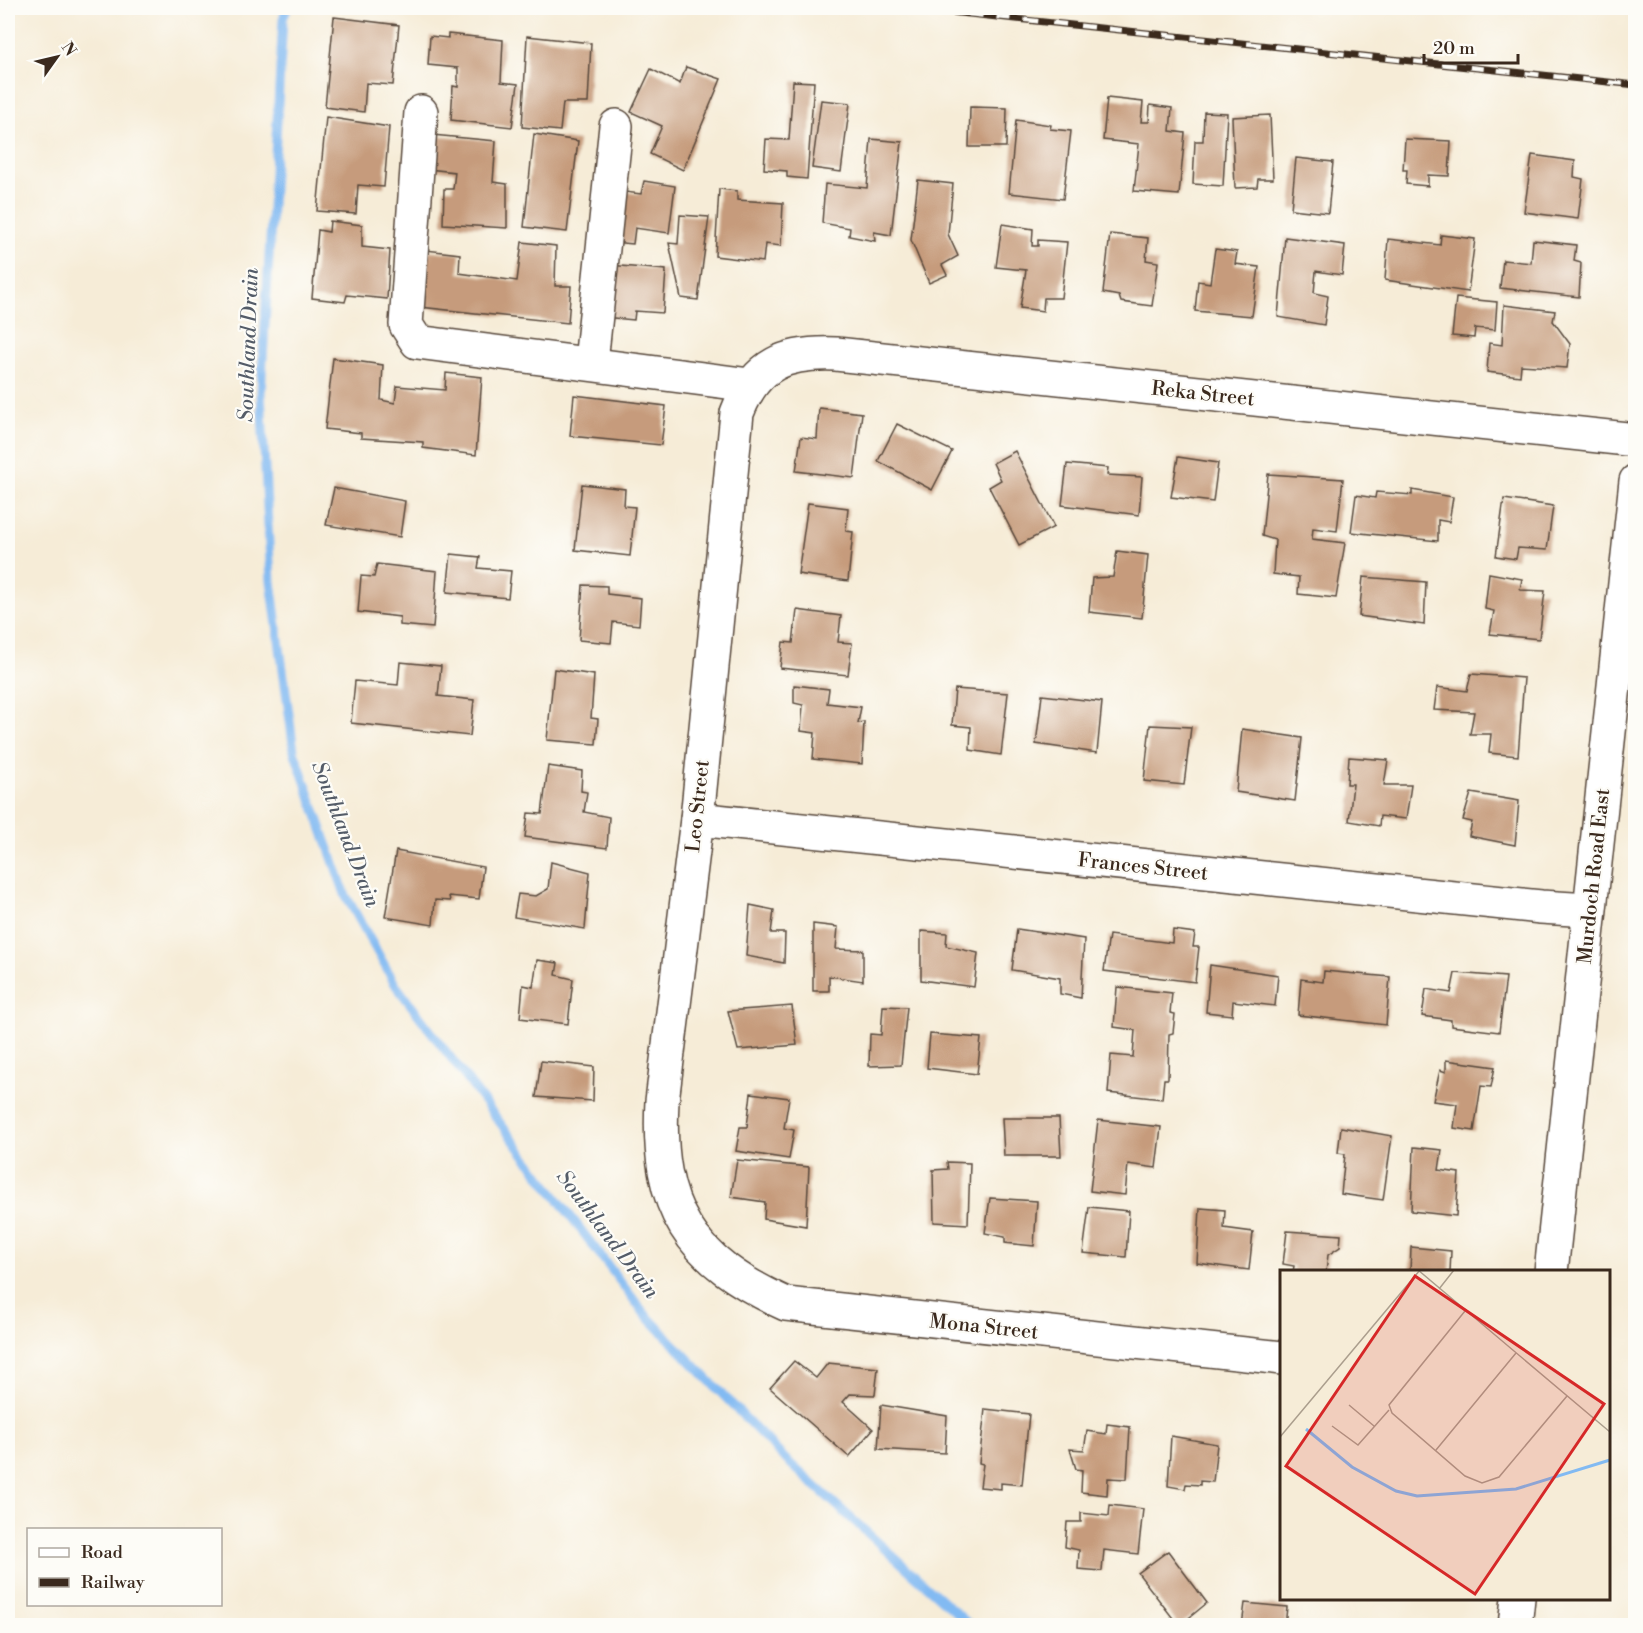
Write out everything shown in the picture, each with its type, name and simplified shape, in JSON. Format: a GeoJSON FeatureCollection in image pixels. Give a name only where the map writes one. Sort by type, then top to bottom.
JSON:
{"type":"FeatureCollection","features":[{"type":"Feature","properties":{"kind":"street"},"geometry":{"type":"LineString","coordinates":[[421,112],[406,325],[410,335],[417,342],[591,362],[762,375]]}},
{"type":"Feature","properties":{"kind":"street"},"geometry":{"type":"LineString","coordinates":[[591,362],[616,126]]}},
{"type":"Feature","properties":{"kind":"street","name":"Reka Street"},"geometry":{"type":"LineString","coordinates":[[762,375],[795,355],[836,354],[1635,440]]}},
{"type":"Feature","properties":{"kind":"street","name":"Leo Street"},"geometry":{"type":"LineString","coordinates":[[703,1250],[684,1226],[670,1195],[660,1135],[697,819],[737,413],[762,375]]}},
{"type":"Feature","properties":{"kind":"street","name":"Murdoch Road East"},"geometry":{"type":"LineString","coordinates":[[1551,1270],[1635,481]]}},
{"type":"Feature","properties":{"kind":"street","name":"Frances Street"},"geometry":{"type":"LineString","coordinates":[[697,819],[1505,904],[1589,910]]}},
{"type":"Feature","properties":{"kind":"street","name":"Mona Street"},"geometry":{"type":"LineString","coordinates":[[703,1250],[725,1272],[786,1304],[1280,1358]]}},
{"type":"Feature","properties":{"kind":"street"},"geometry":{"type":"LineString","coordinates":[[1515,1626],[1518,1600]]}},
{"type":"Feature","properties":{"kind":"building"},"geometry":{"type":"Polygon","coordinates":[[[334,17],[399,25],[393,85],[366,83],[364,112],[325,107],[334,17]]]}},
{"type":"Feature","properties":{"kind":"building"},"geometry":{"type":"Polygon","coordinates":[[[448,34],[503,40],[501,82],[518,84],[512,127],[451,120],[453,86],[458,87],[458,68],[428,65],[430,36],[448,38],[448,34]]]}},
{"type":"Feature","properties":{"kind":"building"},"geometry":{"type":"Polygon","coordinates":[[[527,36],[591,43],[588,103],[563,103],[560,131],[522,127],[527,36]]]}},
{"type":"Feature","properties":{"kind":"building"},"geometry":{"type":"Polygon","coordinates":[[[686,67],[721,79],[683,170],[650,154],[662,126],[631,112],[651,69],[680,84],[686,67]]]}},
{"type":"Feature","properties":{"kind":"building"},"geometry":{"type":"Polygon","coordinates":[[[793,81],[814,82],[807,179],[787,177],[787,171],[764,169],[766,139],[789,140],[793,81]]]}},
{"type":"Feature","properties":{"kind":"building"},"geometry":{"type":"Polygon","coordinates":[[[1107,98],[1143,102],[1141,122],[1149,122],[1150,105],[1172,108],[1170,131],[1185,133],[1179,195],[1134,191],[1139,144],[1103,140],[1107,98]]]}},
{"type":"Feature","properties":{"kind":"building"},"geometry":{"type":"Polygon","coordinates":[[[821,100],[850,103],[841,172],[812,168],[821,100]]]}},
{"type":"Feature","properties":{"kind":"building"},"geometry":{"type":"Polygon","coordinates":[[[970,107],[1007,108],[1006,147],[969,147],[970,107]]]}},
{"type":"Feature","properties":{"kind":"building"},"geometry":{"type":"Polygon","coordinates":[[[1204,112],[1227,113],[1223,186],[1193,184],[1195,141],[1203,141],[1204,112]]]}},
{"type":"Feature","properties":{"kind":"building"},"geometry":{"type":"Polygon","coordinates":[[[1270,115],[1273,179],[1258,179],[1257,187],[1235,188],[1232,117],[1270,115]]]}},
{"type":"Feature","properties":{"kind":"building"},"geometry":{"type":"Polygon","coordinates":[[[326,117],[389,127],[384,187],[358,185],[356,214],[317,211],[326,117]]]}},
{"type":"Feature","properties":{"kind":"building"},"geometry":{"type":"Polygon","coordinates":[[[1016,120],[1051,125],[1050,129],[1071,131],[1063,199],[1009,193],[1016,120]]]}},
{"type":"Feature","properties":{"kind":"building"},"geometry":{"type":"Polygon","coordinates":[[[534,134],[578,141],[567,232],[524,227],[534,134]]]}},
{"type":"Feature","properties":{"kind":"building"},"geometry":{"type":"Polygon","coordinates":[[[432,135],[496,141],[493,182],[507,184],[507,228],[443,224],[444,189],[453,189],[455,172],[428,169],[432,135]]]}},
{"type":"Feature","properties":{"kind":"building"},"geometry":{"type":"Polygon","coordinates":[[[871,139],[902,142],[891,235],[874,232],[875,241],[849,236],[850,228],[822,223],[825,184],[867,188],[871,139]]]}},
{"type":"Feature","properties":{"kind":"building"},"geometry":{"type":"Polygon","coordinates":[[[1405,139],[1451,141],[1449,176],[1428,175],[1428,186],[1406,184],[1407,170],[1403,170],[1405,139]]]}},
{"type":"Feature","properties":{"kind":"building"},"geometry":{"type":"Polygon","coordinates":[[[1532,155],[1575,161],[1574,177],[1583,179],[1578,219],[1524,212],[1532,155]]]}},
{"type":"Feature","properties":{"kind":"building"},"geometry":{"type":"Polygon","coordinates":[[[1296,158],[1333,162],[1328,213],[1291,209],[1296,158]]]}},
{"type":"Feature","properties":{"kind":"building"},"geometry":{"type":"Polygon","coordinates":[[[918,180],[953,184],[948,234],[958,256],[942,265],[947,275],[929,283],[911,240],[918,180]]]}},
{"type":"Feature","properties":{"kind":"building"},"geometry":{"type":"Polygon","coordinates":[[[644,181],[675,186],[669,233],[635,228],[633,244],[612,242],[617,191],[641,194],[644,181]]]}},
{"type":"Feature","properties":{"kind":"building"},"geometry":{"type":"Polygon","coordinates":[[[719,189],[737,191],[737,200],[783,203],[781,246],[765,244],[763,262],[715,256],[719,189]]]}},
{"type":"Feature","properties":{"kind":"building"},"geometry":{"type":"Polygon","coordinates":[[[680,215],[709,217],[698,300],[681,298],[669,243],[678,244],[680,215]]]}},
{"type":"Feature","properties":{"kind":"building"},"geometry":{"type":"Polygon","coordinates":[[[330,221],[362,225],[362,247],[390,250],[387,299],[347,295],[345,302],[312,298],[318,230],[329,232],[330,221]]]}},
{"type":"Feature","properties":{"kind":"building"},"geometry":{"type":"Polygon","coordinates":[[[1002,224],[1033,229],[1032,246],[1038,246],[1038,240],[1067,242],[1061,298],[1044,298],[1043,311],[1020,308],[1026,270],[996,267],[1002,224]]]}},
{"type":"Feature","properties":{"kind":"building"},"geometry":{"type":"Polygon","coordinates":[[[1110,234],[1148,238],[1146,260],[1158,262],[1152,306],[1121,302],[1119,296],[1103,293],[1110,234]]]}},
{"type":"Feature","properties":{"kind":"building"},"geometry":{"type":"Polygon","coordinates":[[[1441,235],[1475,239],[1468,292],[1385,280],[1388,239],[1440,245],[1441,235]]]}},
{"type":"Feature","properties":{"kind":"building"},"geometry":{"type":"Polygon","coordinates":[[[1285,237],[1345,245],[1342,275],[1316,271],[1314,293],[1328,296],[1324,325],[1278,317],[1285,237]]]}},
{"type":"Feature","properties":{"kind":"building"},"geometry":{"type":"Polygon","coordinates":[[[1533,240],[1576,245],[1574,261],[1581,263],[1579,297],[1500,288],[1503,260],[1531,263],[1533,240]]]}},
{"type":"Feature","properties":{"kind":"building"},"geometry":{"type":"Polygon","coordinates":[[[522,242],[556,246],[555,286],[571,286],[568,323],[420,307],[426,250],[460,254],[459,273],[517,281],[522,242]]]}},
{"type":"Feature","properties":{"kind":"building"},"geometry":{"type":"Polygon","coordinates":[[[1215,249],[1237,252],[1235,264],[1259,267],[1252,316],[1195,311],[1198,281],[1210,283],[1215,249]]]}},
{"type":"Feature","properties":{"kind":"building"},"geometry":{"type":"Polygon","coordinates":[[[609,265],[666,270],[663,313],[635,311],[634,320],[603,317],[609,265]]]}},
{"type":"Feature","properties":{"kind":"building"},"geometry":{"type":"Polygon","coordinates":[[[1456,298],[1497,302],[1495,330],[1475,328],[1474,338],[1452,336],[1456,298]]]}},
{"type":"Feature","properties":{"kind":"building"},"geometry":{"type":"Polygon","coordinates":[[[1504,305],[1555,311],[1553,321],[1570,344],[1567,368],[1521,365],[1520,376],[1487,372],[1489,343],[1502,345],[1504,305]]]}},
{"type":"Feature","properties":{"kind":"building"},"geometry":{"type":"Polygon","coordinates":[[[333,358],[383,365],[381,400],[395,403],[397,386],[445,390],[446,373],[482,377],[476,455],[423,448],[423,442],[361,438],[361,433],[325,429],[333,358]]]}},
{"type":"Feature","properties":{"kind":"building"},"geometry":{"type":"Polygon","coordinates":[[[574,395],[666,406],[661,445],[570,436],[574,395]]]}},
{"type":"Feature","properties":{"kind":"building"},"geometry":{"type":"Polygon","coordinates":[[[819,408],[862,413],[854,478],[796,471],[801,437],[817,439],[819,408]]]}},
{"type":"Feature","properties":{"kind":"building"},"geometry":{"type":"Polygon","coordinates":[[[897,424],[952,451],[932,490],[878,461],[897,424]]]}},
{"type":"Feature","properties":{"kind":"building"},"geometry":{"type":"Polygon","coordinates":[[[1015,451],[1054,527],[1019,545],[989,487],[1001,480],[993,463],[1015,451]]]}},
{"type":"Feature","properties":{"kind":"building"},"geometry":{"type":"Polygon","coordinates":[[[1178,457],[1218,463],[1213,502],[1171,497],[1178,457]]]}},
{"type":"Feature","properties":{"kind":"building"},"geometry":{"type":"Polygon","coordinates":[[[1067,464],[1108,468],[1107,475],[1142,477],[1139,515],[1062,505],[1067,464]]]}},
{"type":"Feature","properties":{"kind":"building"},"geometry":{"type":"Polygon","coordinates":[[[1268,474],[1343,479],[1337,531],[1313,528],[1312,539],[1345,543],[1336,598],[1298,594],[1299,577],[1273,574],[1275,540],[1262,536],[1268,474]]]}},
{"type":"Feature","properties":{"kind":"building"},"geometry":{"type":"Polygon","coordinates":[[[582,484],[625,489],[624,506],[635,507],[630,556],[575,550],[582,484]]]}},
{"type":"Feature","properties":{"kind":"building"},"geometry":{"type":"Polygon","coordinates":[[[334,488],[405,501],[400,537],[326,525],[334,488]]]}},
{"type":"Feature","properties":{"kind":"building"},"geometry":{"type":"Polygon","coordinates":[[[1412,490],[1453,497],[1449,522],[1438,520],[1438,541],[1351,532],[1356,495],[1375,498],[1376,492],[1412,495],[1412,490]]]}},
{"type":"Feature","properties":{"kind":"building"},"geometry":{"type":"Polygon","coordinates":[[[1504,499],[1553,506],[1547,550],[1518,548],[1516,559],[1496,556],[1504,499]]]}},
{"type":"Feature","properties":{"kind":"building"},"geometry":{"type":"Polygon","coordinates":[[[808,503],[848,508],[846,531],[853,532],[848,581],[798,574],[808,503]]]}},
{"type":"Feature","properties":{"kind":"building"},"geometry":{"type":"Polygon","coordinates":[[[1117,551],[1148,555],[1142,618],[1089,612],[1092,578],[1113,577],[1117,551]]]}},
{"type":"Feature","properties":{"kind":"building"},"geometry":{"type":"Polygon","coordinates":[[[451,554],[480,557],[478,568],[511,571],[508,598],[447,592],[451,554]]]}},
{"type":"Feature","properties":{"kind":"building"},"geometry":{"type":"Polygon","coordinates":[[[377,564],[437,571],[433,628],[400,625],[400,617],[358,612],[361,576],[374,577],[377,564]]]}},
{"type":"Feature","properties":{"kind":"building"},"geometry":{"type":"Polygon","coordinates":[[[1489,573],[1522,579],[1520,590],[1545,591],[1539,639],[1490,634],[1494,611],[1485,609],[1489,573]]]}},
{"type":"Feature","properties":{"kind":"building"},"geometry":{"type":"Polygon","coordinates":[[[1363,577],[1426,582],[1424,625],[1359,616],[1363,577]]]}},
{"type":"Feature","properties":{"kind":"building"},"geometry":{"type":"Polygon","coordinates":[[[583,585],[607,586],[607,594],[641,598],[639,625],[613,622],[611,643],[579,640],[583,585]]]}},
{"type":"Feature","properties":{"kind":"building"},"geometry":{"type":"Polygon","coordinates":[[[797,610],[841,616],[838,642],[852,643],[848,675],[780,668],[783,642],[793,643],[797,610]]]}},
{"type":"Feature","properties":{"kind":"building"},"geometry":{"type":"Polygon","coordinates":[[[400,662],[441,666],[438,696],[474,700],[470,736],[351,723],[355,681],[398,685],[400,662]]]}},
{"type":"Feature","properties":{"kind":"building"},"geometry":{"type":"Polygon","coordinates":[[[554,669],[594,675],[591,718],[598,719],[596,744],[547,740],[554,669]]]}},
{"type":"Feature","properties":{"kind":"building"},"geometry":{"type":"Polygon","coordinates":[[[1471,674],[1524,678],[1518,756],[1489,753],[1491,734],[1470,734],[1474,712],[1434,710],[1437,687],[1467,691],[1471,674]]]}},
{"type":"Feature","properties":{"kind":"building"},"geometry":{"type":"Polygon","coordinates":[[[794,685],[829,689],[827,703],[861,707],[858,723],[864,722],[862,764],[813,759],[815,733],[801,731],[803,705],[794,703],[794,685]]]}},
{"type":"Feature","properties":{"kind":"building"},"geometry":{"type":"Polygon","coordinates":[[[955,689],[1008,693],[1001,755],[970,750],[971,727],[952,725],[955,689]]]}},
{"type":"Feature","properties":{"kind":"building"},"geometry":{"type":"Polygon","coordinates":[[[1042,695],[1102,702],[1097,753],[1036,744],[1042,695]]]}},
{"type":"Feature","properties":{"kind":"building"},"geometry":{"type":"Polygon","coordinates":[[[1150,725],[1191,727],[1184,785],[1144,781],[1150,725]]]}},
{"type":"Feature","properties":{"kind":"building"},"geometry":{"type":"Polygon","coordinates":[[[1242,729],[1302,738],[1295,801],[1236,792],[1242,729]]]}},
{"type":"Feature","properties":{"kind":"building"},"geometry":{"type":"Polygon","coordinates":[[[1349,757],[1388,760],[1384,785],[1411,785],[1406,819],[1380,816],[1379,826],[1349,821],[1353,784],[1347,784],[1349,757]]]}},
{"type":"Feature","properties":{"kind":"building"},"geometry":{"type":"Polygon","coordinates":[[[548,766],[582,771],[581,791],[587,792],[584,812],[609,817],[607,848],[525,837],[528,813],[542,814],[548,766]]]}},
{"type":"Feature","properties":{"kind":"building"},"geometry":{"type":"Polygon","coordinates":[[[1471,793],[1519,801],[1515,845],[1469,836],[1472,822],[1463,820],[1471,793]]]}},
{"type":"Feature","properties":{"kind":"building"},"geometry":{"type":"Polygon","coordinates":[[[396,851],[483,867],[479,899],[449,896],[450,901],[435,900],[433,925],[385,917],[396,851]]]}},
{"type":"Feature","properties":{"kind":"building"},"geometry":{"type":"Polygon","coordinates":[[[551,862],[590,872],[585,929],[514,917],[518,894],[536,896],[548,889],[551,862]]]}},
{"type":"Feature","properties":{"kind":"building"},"geometry":{"type":"Polygon","coordinates":[[[750,905],[774,910],[771,933],[785,933],[784,963],[746,956],[750,905]]]}},
{"type":"Feature","properties":{"kind":"building"},"geometry":{"type":"Polygon","coordinates":[[[813,924],[838,927],[836,949],[863,950],[863,981],[829,976],[829,991],[813,991],[813,924]]]}},
{"type":"Feature","properties":{"kind":"building"},"geometry":{"type":"Polygon","coordinates":[[[1017,929],[1084,939],[1081,998],[1060,994],[1060,978],[1012,970],[1017,929]]]}},
{"type":"Feature","properties":{"kind":"building"},"geometry":{"type":"Polygon","coordinates":[[[1173,930],[1195,933],[1193,947],[1199,947],[1195,982],[1104,971],[1109,935],[1172,943],[1173,930]]]}},
{"type":"Feature","properties":{"kind":"building"},"geometry":{"type":"Polygon","coordinates":[[[921,931],[947,933],[946,946],[978,953],[974,987],[921,980],[921,931]]]}},
{"type":"Feature","properties":{"kind":"building"},"geometry":{"type":"Polygon","coordinates":[[[537,960],[558,963],[556,975],[573,979],[568,1024],[520,1018],[523,985],[533,987],[537,960]]]}},
{"type":"Feature","properties":{"kind":"building"},"geometry":{"type":"Polygon","coordinates":[[[1210,965],[1278,975],[1275,1006],[1233,1001],[1232,1015],[1206,1012],[1210,965]]]}},
{"type":"Feature","properties":{"kind":"building"},"geometry":{"type":"Polygon","coordinates":[[[1324,971],[1390,977],[1386,1025],[1298,1015],[1301,979],[1323,982],[1324,971]]]}},
{"type":"Feature","properties":{"kind":"building"},"geometry":{"type":"Polygon","coordinates":[[[1455,973],[1506,977],[1499,1032],[1451,1026],[1451,1020],[1422,1016],[1426,989],[1451,993],[1455,973]]]}},
{"type":"Feature","properties":{"kind":"building"},"geometry":{"type":"Polygon","coordinates":[[[1117,987],[1172,993],[1170,1013],[1175,1014],[1173,1033],[1169,1034],[1168,1079],[1164,1079],[1162,1099],[1108,1093],[1111,1055],[1133,1057],[1135,1030],[1114,1027],[1117,987]]]}},
{"type":"Feature","properties":{"kind":"building"},"geometry":{"type":"Polygon","coordinates":[[[792,1006],[797,1045],[738,1050],[728,1011],[792,1006]]]}},
{"type":"Feature","properties":{"kind":"building"},"geometry":{"type":"Polygon","coordinates":[[[883,1006],[907,1007],[901,1065],[869,1066],[870,1034],[881,1035],[883,1006]]]}},
{"type":"Feature","properties":{"kind":"building"},"geometry":{"type":"Polygon","coordinates":[[[930,1034],[981,1038],[977,1074],[927,1068],[930,1034]]]}},
{"type":"Feature","properties":{"kind":"building"},"geometry":{"type":"Polygon","coordinates":[[[1446,1060],[1495,1067],[1491,1087],[1481,1086],[1474,1131],[1454,1128],[1457,1104],[1433,1101],[1440,1070],[1446,1072],[1446,1060]]]}},
{"type":"Feature","properties":{"kind":"building"},"geometry":{"type":"Polygon","coordinates":[[[541,1061],[594,1067],[593,1101],[536,1097],[541,1061]]]}},
{"type":"Feature","properties":{"kind":"building"},"geometry":{"type":"Polygon","coordinates":[[[751,1093],[789,1098],[784,1128],[794,1130],[789,1159],[736,1151],[740,1127],[747,1127],[751,1093]]]}},
{"type":"Feature","properties":{"kind":"building"},"geometry":{"type":"Polygon","coordinates":[[[1002,1118],[1059,1118],[1061,1156],[1004,1156],[1002,1118]]]}},
{"type":"Feature","properties":{"kind":"building"},"geometry":{"type":"Polygon","coordinates":[[[1098,1120],[1161,1127],[1156,1168],[1128,1164],[1125,1195],[1090,1191],[1098,1120]]]}},
{"type":"Feature","properties":{"kind":"building"},"geometry":{"type":"Polygon","coordinates":[[[1341,1127],[1392,1136],[1383,1200],[1341,1194],[1345,1154],[1338,1153],[1341,1127]]]}},
{"type":"Feature","properties":{"kind":"building"},"geometry":{"type":"Polygon","coordinates":[[[1414,1147],[1442,1150],[1439,1170],[1459,1173],[1456,1216],[1411,1211],[1414,1147]]]}},
{"type":"Feature","properties":{"kind":"building"},"geometry":{"type":"Polygon","coordinates":[[[737,1160],[809,1167],[806,1226],[764,1219],[765,1202],[731,1197],[737,1160]]]}},
{"type":"Feature","properties":{"kind":"building"},"geometry":{"type":"Polygon","coordinates":[[[947,1162],[970,1163],[968,1224],[934,1222],[933,1170],[948,1169],[947,1162]]]}},
{"type":"Feature","properties":{"kind":"building"},"geometry":{"type":"Polygon","coordinates":[[[990,1198],[1037,1201],[1034,1246],[1005,1243],[1005,1237],[985,1233],[990,1198]]]}},
{"type":"Feature","properties":{"kind":"building"},"geometry":{"type":"Polygon","coordinates":[[[1089,1207],[1129,1211],[1126,1257],[1083,1253],[1089,1207]]]}},
{"type":"Feature","properties":{"kind":"building"},"geometry":{"type":"Polygon","coordinates":[[[1200,1208],[1225,1210],[1224,1228],[1253,1232],[1249,1270],[1197,1263],[1200,1208]]]}},
{"type":"Feature","properties":{"kind":"building"},"geometry":{"type":"Polygon","coordinates":[[[1287,1231],[1341,1235],[1340,1247],[1328,1255],[1326,1270],[1293,1270],[1294,1266],[1283,1264],[1287,1231]]]}},
{"type":"Feature","properties":{"kind":"building"},"geometry":{"type":"Polygon","coordinates":[[[1411,1247],[1451,1251],[1450,1270],[1410,1270],[1411,1247]]]}},
{"type":"Feature","properties":{"kind":"building"},"geometry":{"type":"Polygon","coordinates":[[[794,1361],[816,1378],[828,1363],[878,1368],[875,1395],[850,1394],[843,1402],[873,1429],[849,1457],[770,1388],[794,1361]]]}},
{"type":"Feature","properties":{"kind":"building"},"geometry":{"type":"Polygon","coordinates":[[[881,1405],[947,1416],[945,1453],[878,1449],[881,1405]]]}},
{"type":"Feature","properties":{"kind":"building"},"geometry":{"type":"Polygon","coordinates":[[[985,1409],[1029,1414],[1022,1485],[1001,1483],[1001,1489],[980,1487],[983,1464],[979,1463],[985,1409]]]}},
{"type":"Feature","properties":{"kind":"building"},"geometry":{"type":"Polygon","coordinates":[[[1107,1424],[1130,1427],[1127,1479],[1108,1478],[1107,1495],[1081,1492],[1082,1470],[1076,1469],[1070,1449],[1084,1450],[1087,1431],[1106,1434],[1107,1424]]]}},
{"type":"Feature","properties":{"kind":"building"},"geometry":{"type":"Polygon","coordinates":[[[1171,1436],[1217,1444],[1213,1482],[1200,1481],[1200,1485],[1186,1484],[1185,1489],[1168,1486],[1171,1436]]]}},
{"type":"Feature","properties":{"kind":"building"},"geometry":{"type":"Polygon","coordinates":[[[1110,1505],[1143,1509],[1138,1554],[1104,1550],[1102,1571],[1078,1569],[1079,1550],[1065,1547],[1067,1522],[1081,1522],[1081,1513],[1109,1516],[1110,1505]]]}},
{"type":"Feature","properties":{"kind":"building"},"geometry":{"type":"Polygon","coordinates":[[[1168,1551],[1207,1603],[1179,1626],[1138,1573],[1168,1551]]]}},
{"type":"Feature","properties":{"kind":"building"},"geometry":{"type":"Polygon","coordinates":[[[1245,1603],[1287,1607],[1285,1626],[1242,1626],[1245,1603]]]}},
{"type":"Feature","properties":{"kind":"waterway","name":"Southland Drain"},"geometry":{"type":"LineString","coordinates":[[287,8],[283,19],[261,393],[271,581],[294,751],[345,894],[395,984],[644,1313],[783,1457],[971,1626]]}},
{"type":"Feature","properties":{"kind":"railway"},"geometry":{"type":"LineString","coordinates":[[913,8],[1636,85]]}}]}
